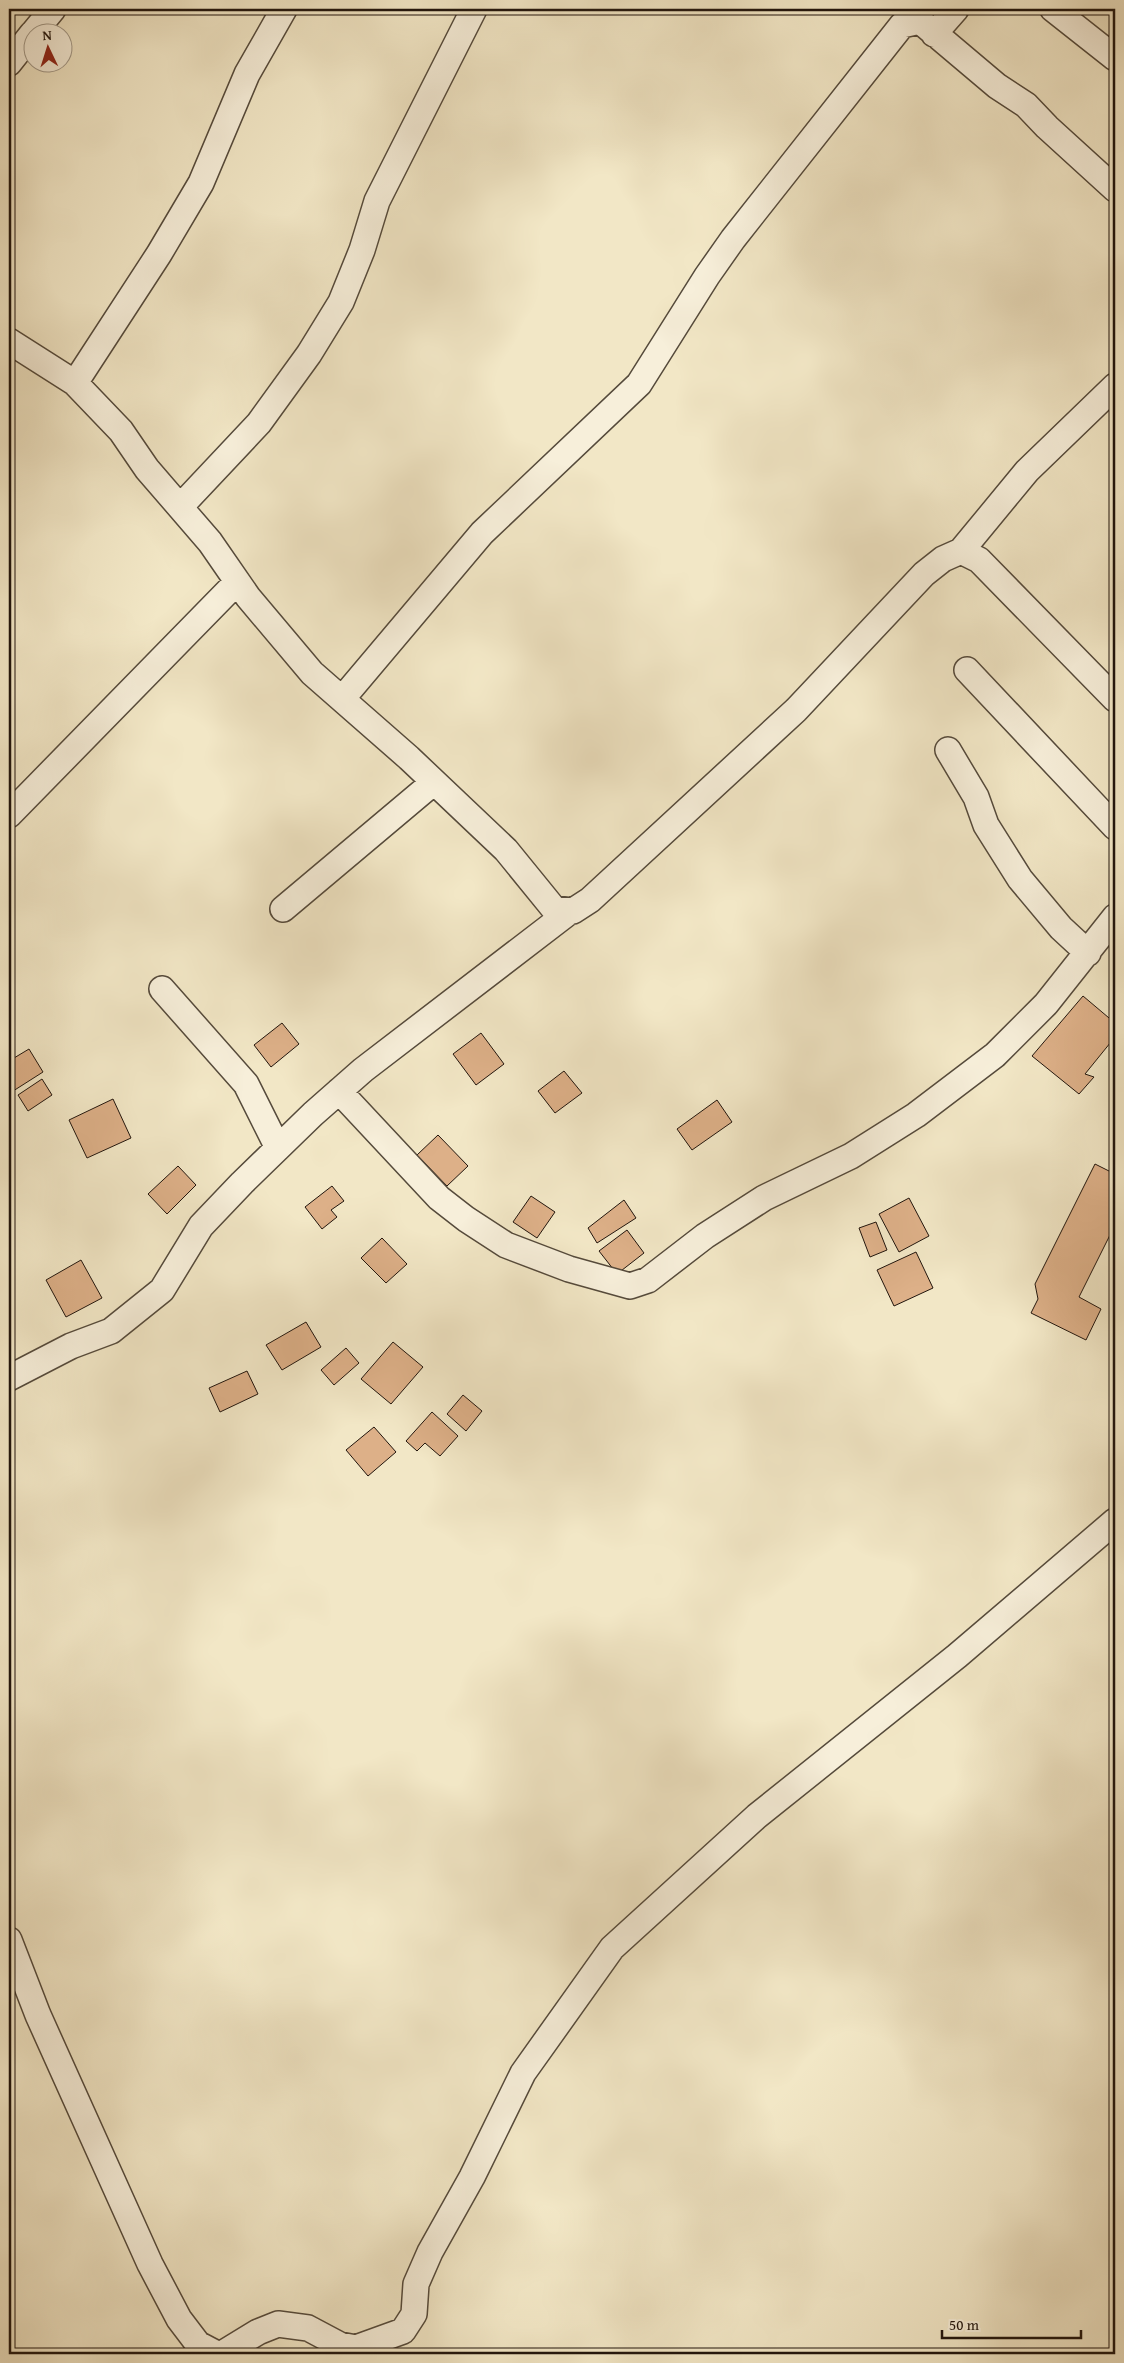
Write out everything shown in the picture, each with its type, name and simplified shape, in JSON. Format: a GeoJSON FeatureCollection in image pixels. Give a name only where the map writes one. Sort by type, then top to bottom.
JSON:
{"type":"FeatureCollection","features":[{"type":"Feature","properties":{"kind":"street"},"geometry":{"type":"LineString","coordinates":[[42,22],[53,9]]}},
{"type":"Feature","properties":{"kind":"street"},"geometry":{"type":"LineString","coordinates":[[74,383],[159,254],[200,183],[247,74],[284,9]]}},
{"type":"Feature","properties":{"kind":"street"},"geometry":{"type":"LineString","coordinates":[[180,507],[259,423],[309,354],[341,302],[362,250],[377,201],[474,9]]}},
{"type":"Feature","properties":{"kind":"street"},"geometry":{"type":"LineString","coordinates":[[934,34],[956,9]]}},
{"type":"Feature","properties":{"kind":"street"},"geometry":{"type":"LineString","coordinates":[[1053,9],[1115,58]]}},
{"type":"Feature","properties":{"kind":"street"},"geometry":{"type":"LineString","coordinates":[[342,700],[482,533],[639,384],[707,276],[733,239],[902,25],[920,21],[997,86],[1026,105],[1047,128],[1115,189]]}},
{"type":"Feature","properties":{"kind":"street"},"geometry":{"type":"LineString","coordinates":[[9,63],[22,47]]}},
{"type":"Feature","properties":{"kind":"street"},"geometry":{"type":"LineString","coordinates":[[9,341],[74,383],[121,431],[147,468],[210,542],[237,582],[312,673],[434,782],[506,850],[554,909],[569,912]]}},
{"type":"Feature","properties":{"kind":"street"},"geometry":{"type":"LineString","coordinates":[[9,1378],[71,1346],[111,1331],[162,1290],[201,1226],[278,1148],[363,1070],[569,912],[590,900],[796,710],[924,574],[943,558],[960,551],[1028,471],[1115,386]]}},
{"type":"Feature","properties":{"kind":"street"},"geometry":{"type":"LineString","coordinates":[[960,551],[979,560],[1115,699]]}},
{"type":"Feature","properties":{"kind":"street"},"geometry":{"type":"LineString","coordinates":[[9,815],[237,582]]}},
{"type":"Feature","properties":{"kind":"street"},"geometry":{"type":"LineString","coordinates":[[967,670],[1115,827]]}},
{"type":"Feature","properties":{"kind":"street"},"geometry":{"type":"LineString","coordinates":[[948,750],[976,797],[986,825],[1020,879],[1061,928],[1088,953]]}},
{"type":"Feature","properties":{"kind":"street"},"geometry":{"type":"LineString","coordinates":[[283,909],[434,782]]}},
{"type":"Feature","properties":{"kind":"street"},"geometry":{"type":"LineString","coordinates":[[339,1091],[438,1198],[506,1246],[569,1269],[630,1286],[648,1280],[705,1236],[764,1198],[851,1156],[916,1115],[995,1055],[1046,1004],[1115,917]]}},
{"type":"Feature","properties":{"kind":"street"},"geometry":{"type":"LineString","coordinates":[[162,989],[246,1084],[278,1148]]}},
{"type":"Feature","properties":{"kind":"street"},"geometry":{"type":"LineString","coordinates":[[222,2354],[258,2332],[278,2324],[308,2328],[340,2345],[356,2348],[403,2331],[414,2314],[416,2284],[430,2252],[472,2177],[523,2073],[612,1948],[757,1816],[957,1656],[1115,1521]]}},
{"type":"Feature","properties":{"kind":"street"},"geometry":{"type":"LineString","coordinates":[[9,1940],[38,2015],[154,2272],[179,2319],[198,2344],[217,2354]]}},
{"type":"Feature","properties":{"kind":"building"},"geometry":{"type":"Polygon","coordinates":[[[1083,996],[1115,1023],[1115,1037],[1085,1074],[1094,1077],[1079,1094],[1032,1056],[1083,996]]]}},
{"type":"Feature","properties":{"kind":"building"},"geometry":{"type":"Polygon","coordinates":[[[282,1023],[299,1044],[271,1067],[254,1045],[282,1023]]]}},
{"type":"Feature","properties":{"kind":"building"},"geometry":{"type":"Polygon","coordinates":[[[481,1033],[504,1064],[476,1085],[453,1054],[481,1033]]]}},
{"type":"Feature","properties":{"kind":"building"},"geometry":{"type":"Polygon","coordinates":[[[29,1049],[43,1072],[10,1093],[9,1061],[29,1049]]]}},
{"type":"Feature","properties":{"kind":"building"},"geometry":{"type":"Polygon","coordinates":[[[564,1071],[582,1093],[555,1113],[538,1091],[564,1071]]]}},
{"type":"Feature","properties":{"kind":"building"},"geometry":{"type":"Polygon","coordinates":[[[42,1079],[52,1095],[28,1111],[18,1095],[42,1079]]]}},
{"type":"Feature","properties":{"kind":"building"},"geometry":{"type":"Polygon","coordinates":[[[113,1099],[131,1138],[87,1158],[69,1120],[113,1099]]]}},
{"type":"Feature","properties":{"kind":"building"},"geometry":{"type":"Polygon","coordinates":[[[717,1100],[732,1122],[692,1150],[677,1129],[717,1100]]]}},
{"type":"Feature","properties":{"kind":"building"},"geometry":{"type":"Polygon","coordinates":[[[438,1135],[468,1166],[447,1186],[417,1155],[438,1135]]]}},
{"type":"Feature","properties":{"kind":"building"},"geometry":{"type":"Polygon","coordinates":[[[1095,1164],[1115,1174],[1115,1225],[1079,1297],[1101,1309],[1086,1340],[1031,1313],[1038,1299],[1035,1284],[1095,1164]]]}},
{"type":"Feature","properties":{"kind":"building"},"geometry":{"type":"Polygon","coordinates":[[[178,1166],[196,1185],[167,1214],[148,1194],[178,1166]]]}},
{"type":"Feature","properties":{"kind":"building"},"geometry":{"type":"Polygon","coordinates":[[[332,1186],[344,1201],[331,1210],[337,1217],[322,1229],[305,1207],[332,1186]]]}},
{"type":"Feature","properties":{"kind":"building"},"geometry":{"type":"Polygon","coordinates":[[[531,1196],[555,1212],[537,1238],[513,1222],[531,1196]]]}},
{"type":"Feature","properties":{"kind":"building"},"geometry":{"type":"Polygon","coordinates":[[[909,1198],[929,1236],[899,1252],[879,1214],[909,1198]]]}},
{"type":"Feature","properties":{"kind":"building"},"geometry":{"type":"Polygon","coordinates":[[[624,1200],[636,1218],[597,1243],[588,1228],[624,1200]]]}},
{"type":"Feature","properties":{"kind":"building"},"geometry":{"type":"Polygon","coordinates":[[[876,1222],[887,1250],[870,1257],[859,1228],[876,1222]]]}},
{"type":"Feature","properties":{"kind":"building"},"geometry":{"type":"Polygon","coordinates":[[[627,1230],[644,1253],[617,1274],[599,1251],[627,1230]]]}},
{"type":"Feature","properties":{"kind":"building"},"geometry":{"type":"Polygon","coordinates":[[[382,1238],[407,1264],[386,1283],[361,1258],[382,1238]]]}},
{"type":"Feature","properties":{"kind":"building"},"geometry":{"type":"Polygon","coordinates":[[[916,1252],[933,1288],[894,1306],[877,1270],[916,1252]]]}},
{"type":"Feature","properties":{"kind":"building"},"geometry":{"type":"Polygon","coordinates":[[[81,1260],[102,1298],[66,1317],[46,1280],[81,1260]]]}},
{"type":"Feature","properties":{"kind":"building"},"geometry":{"type":"Polygon","coordinates":[[[306,1322],[321,1347],[282,1370],[266,1345],[306,1322]]]}},
{"type":"Feature","properties":{"kind":"building"},"geometry":{"type":"Polygon","coordinates":[[[393,1342],[423,1367],[391,1404],[361,1379],[393,1342]]]}},
{"type":"Feature","properties":{"kind":"building"},"geometry":{"type":"Polygon","coordinates":[[[346,1348],[359,1363],[334,1385],[321,1370],[346,1348]]]}},
{"type":"Feature","properties":{"kind":"building"},"geometry":{"type":"Polygon","coordinates":[[[247,1371],[258,1394],[220,1412],[209,1388],[247,1371]]]}},
{"type":"Feature","properties":{"kind":"building"},"geometry":{"type":"Polygon","coordinates":[[[463,1395],[482,1411],[466,1431],[447,1414],[463,1395]]]}},
{"type":"Feature","properties":{"kind":"building"},"geometry":{"type":"Polygon","coordinates":[[[432,1412],[458,1436],[440,1456],[425,1443],[417,1451],[406,1441],[432,1412]]]}},
{"type":"Feature","properties":{"kind":"building"},"geometry":{"type":"Polygon","coordinates":[[[374,1427],[396,1452],[368,1476],[346,1450],[374,1427]]]}}]}
